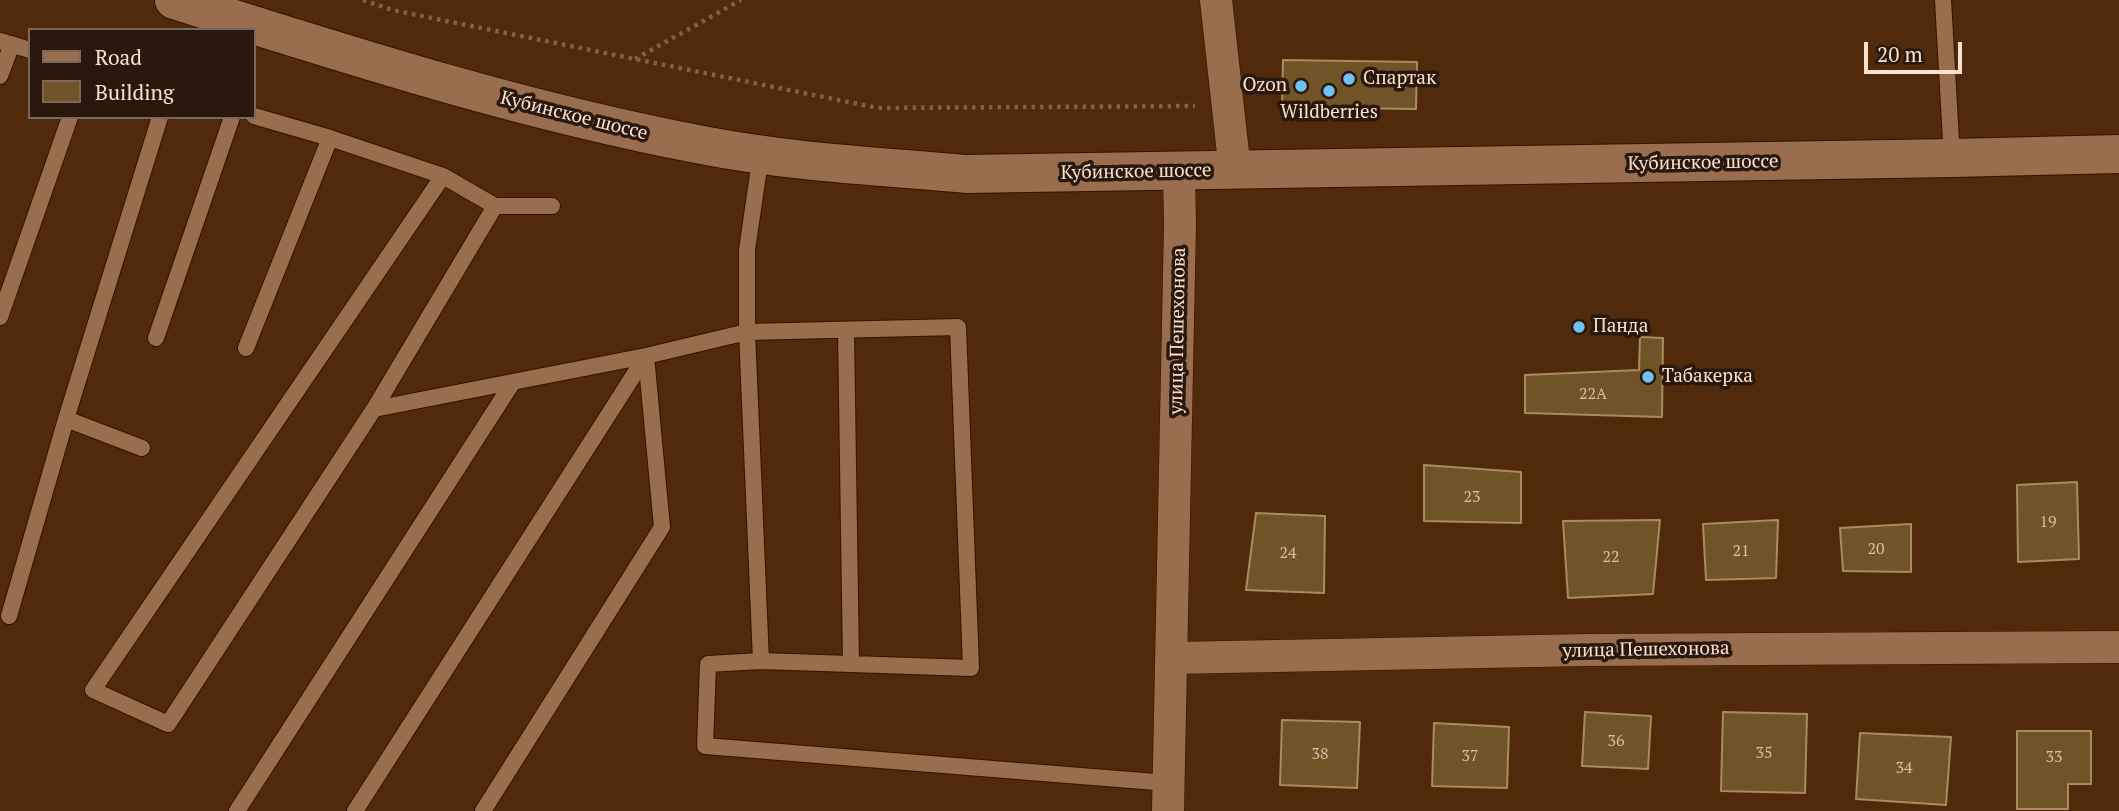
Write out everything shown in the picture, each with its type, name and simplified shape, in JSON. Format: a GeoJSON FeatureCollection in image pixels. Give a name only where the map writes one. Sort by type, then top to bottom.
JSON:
{"type":"FeatureCollection","features":[{"type":"Feature","properties":{"kind":"main road","name":"Кубинское шоссе"},"geometry":{"type":"LineString","coordinates":[[174,0],[352,57],[475,91],[639,132],[813,162],[966,174],[2119,154]]}},
{"type":"Feature","properties":{"kind":"street"},"geometry":{"type":"LineString","coordinates":[[1216,0],[1235,171]]}},
{"type":"Feature","properties":{"kind":"street","name":"улица Пешехонова"},"geometry":{"type":"LineString","coordinates":[[1168,797],[1173,658],[1179,172]]}},
{"type":"Feature","properties":{"kind":"street","name":"улица Пешехонова"},"geometry":{"type":"LineString","coordinates":[[1173,658],[1615,650],[2119,647]]}},
{"type":"Feature","properties":{"kind":"lane"},"geometry":{"type":"LineString","coordinates":[[1943,0],[1952,158]]}},
{"type":"Feature","properties":{"kind":"lane"},"geometry":{"type":"LineString","coordinates":[[0,76],[6,43],[28,49]]}},
{"type":"Feature","properties":{"kind":"lane"},"geometry":{"type":"LineString","coordinates":[[256,117],[443,176],[495,206],[552,206]]}},
{"type":"Feature","properties":{"kind":"lane"},"geometry":{"type":"LineString","coordinates":[[0,317],[69,119]]}},
{"type":"Feature","properties":{"kind":"lane"},"geometry":{"type":"LineString","coordinates":[[9,616],[66,419],[159,119]]}},
{"type":"Feature","properties":{"kind":"lane"},"geometry":{"type":"LineString","coordinates":[[156,338],[231,119]]}},
{"type":"Feature","properties":{"kind":"lane"},"geometry":{"type":"LineString","coordinates":[[246,348],[330,138]]}},
{"type":"Feature","properties":{"kind":"lane"},"geometry":{"type":"LineString","coordinates":[[761,154],[747,250],[747,332],[761,661]]}},
{"type":"Feature","properties":{"kind":"lane"},"geometry":{"type":"LineString","coordinates":[[443,176],[93,690],[168,724],[374,409],[495,206]]}},
{"type":"Feature","properties":{"kind":"lane"},"geometry":{"type":"LineString","coordinates":[[374,409],[646,356],[747,332],[958,327],[971,668],[761,661],[708,664],[705,746],[1168,797]]}},
{"type":"Feature","properties":{"kind":"lane"},"geometry":{"type":"LineString","coordinates":[[846,331],[851,664]]}},
{"type":"Feature","properties":{"kind":"lane"},"geometry":{"type":"LineString","coordinates":[[355,811],[646,356]]}},
{"type":"Feature","properties":{"kind":"lane"},"geometry":{"type":"LineString","coordinates":[[482,811],[662,527],[646,356]]}},
{"type":"Feature","properties":{"kind":"lane"},"geometry":{"type":"LineString","coordinates":[[237,811],[513,382]]}},
{"type":"Feature","properties":{"kind":"lane"},"geometry":{"type":"LineString","coordinates":[[66,419],[142,448]]}},
{"type":"Feature","properties":{"kind":"path"},"geometry":{"type":"LineString","coordinates":[[363,0],[392,10],[878,108],[1228,106]]}},
{"type":"Feature","properties":{"kind":"path"},"geometry":{"type":"LineString","coordinates":[[635,59],[741,0]]}},
{"type":"Feature","properties":{"kind":"building","name":"Спартак"},"geometry":{"type":"Polygon","coordinates":[[[1283,60],[1417,62],[1416,109],[1282,107],[1283,60]]]}},
{"type":"Feature","properties":{"kind":"building"},"geometry":{"type":"Polygon","coordinates":[[[1640,337],[1663,338],[1662,417],[1525,413],[1525,375],[1639,370],[1640,337]]]}},
{"type":"Feature","properties":{"kind":"building"},"geometry":{"type":"Polygon","coordinates":[[[1424,465],[1521,472],[1521,523],[1424,521],[1424,465]]]}},
{"type":"Feature","properties":{"kind":"building"},"geometry":{"type":"Polygon","coordinates":[[[2077,482],[2079,559],[2018,562],[2017,485],[2077,482]]]}},
{"type":"Feature","properties":{"kind":"building"},"geometry":{"type":"Polygon","coordinates":[[[1256,513],[1325,516],[1324,593],[1246,590],[1256,513]]]}},
{"type":"Feature","properties":{"kind":"building"},"geometry":{"type":"Polygon","coordinates":[[[1660,520],[1653,594],[1568,598],[1563,521],[1660,520]]]}},
{"type":"Feature","properties":{"kind":"building"},"geometry":{"type":"Polygon","coordinates":[[[1778,520],[1776,578],[1706,580],[1703,524],[1778,520]]]}},
{"type":"Feature","properties":{"kind":"building"},"geometry":{"type":"Polygon","coordinates":[[[1911,524],[1911,572],[1843,571],[1840,528],[1911,524]]]}},
{"type":"Feature","properties":{"kind":"building"},"geometry":{"type":"Polygon","coordinates":[[[1585,712],[1651,716],[1648,769],[1582,766],[1585,712]]]}},
{"type":"Feature","properties":{"kind":"building"},"geometry":{"type":"Polygon","coordinates":[[[1723,712],[1807,714],[1805,793],[1721,791],[1723,712]]]}},
{"type":"Feature","properties":{"kind":"building"},"geometry":{"type":"Polygon","coordinates":[[[1282,720],[1360,722],[1357,788],[1280,785],[1282,720]]]}},
{"type":"Feature","properties":{"kind":"building"},"geometry":{"type":"Polygon","coordinates":[[[1434,723],[1509,727],[1507,788],[1432,786],[1434,723]]]}},
{"type":"Feature","properties":{"kind":"building"},"geometry":{"type":"Polygon","coordinates":[[[2017,731],[2091,731],[2091,784],[2068,784],[2068,809],[2017,809],[2017,731]]]}},
{"type":"Feature","properties":{"kind":"building"},"geometry":{"type":"Polygon","coordinates":[[[1860,733],[1951,737],[1946,805],[1856,799],[1860,733]]]}},
{"type":"Feature","properties":{"kind":"place","name":"Спартак"},"geometry":{"type":"Point","coordinates":[1349,79]}},
{"type":"Feature","properties":{"kind":"place","name":"Ozon"},"geometry":{"type":"Point","coordinates":[1301,86]}},
{"type":"Feature","properties":{"kind":"place","name":"Wildberries"},"geometry":{"type":"Point","coordinates":[1329,91]}},
{"type":"Feature","properties":{"kind":"place","name":"Панда"},"geometry":{"type":"Point","coordinates":[1579,327]}},
{"type":"Feature","properties":{"kind":"place","name":"Табакерка"},"geometry":{"type":"Point","coordinates":[1648,377]}}]}
